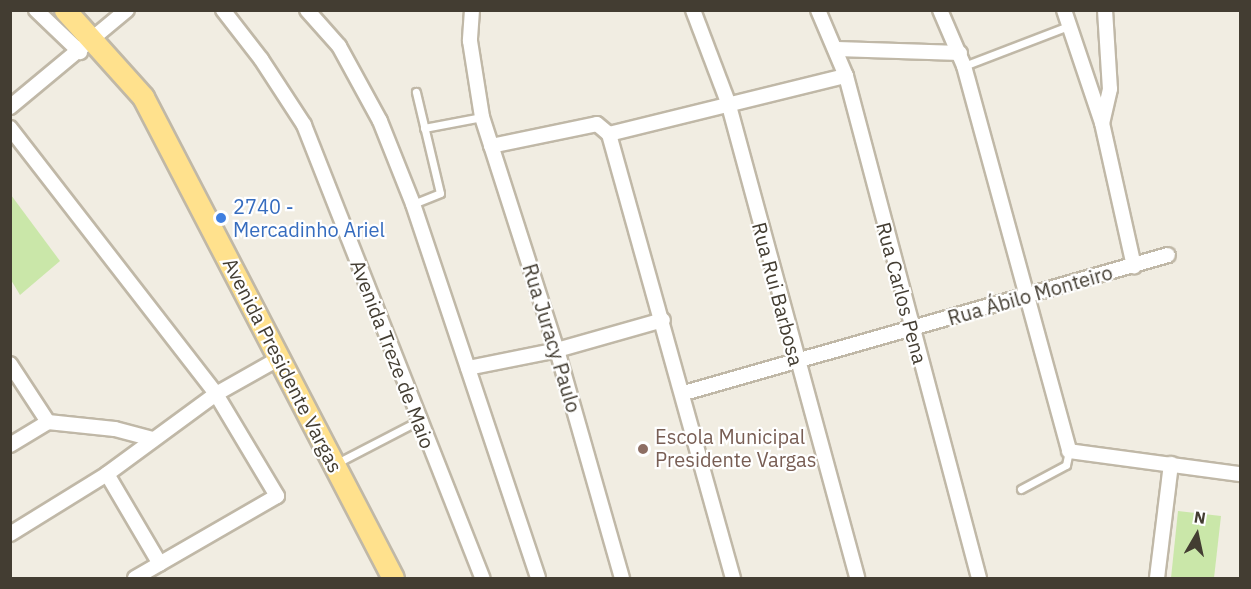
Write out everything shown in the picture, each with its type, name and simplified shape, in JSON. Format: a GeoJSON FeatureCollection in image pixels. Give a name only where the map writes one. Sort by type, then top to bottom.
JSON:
{"type":"FeatureCollection","features":[{"type":"Feature","properties":{"kind":"main road","name":"Avenida Presidente Vargas"},"geometry":{"type":"LineString","coordinates":[[65,10],[87,45],[143,97],[393,579]]}},
{"type":"Feature","properties":{"kind":"street"},"geometry":{"type":"LineString","coordinates":[[36,10],[87,45]]}},
{"type":"Feature","properties":{"kind":"street"},"geometry":{"type":"LineString","coordinates":[[10,107],[127,10]]}},
{"type":"Feature","properties":{"kind":"street","name":"Avenida Treze de Maio"},"geometry":{"type":"LineString","coordinates":[[223,10],[261,59],[304,125],[418,421],[482,579]]}},
{"type":"Feature","properties":{"kind":"street"},"geometry":{"type":"LineString","coordinates":[[307,10],[339,46],[380,121],[413,204],[538,579]]}},
{"type":"Feature","properties":{"kind":"street","name":"Rua Juracy Paulo"},"geometry":{"type":"LineString","coordinates":[[472,10],[470,40],[477,98],[482,117],[557,350],[622,579]]}},
{"type":"Feature","properties":{"kind":"street","name":"Rua Rui Barbosa"},"geometry":{"type":"LineString","coordinates":[[693,10],[728,102],[795,361],[857,579]]}},
{"type":"Feature","properties":{"kind":"street","name":"Rua Carlos Pena"},"geometry":{"type":"LineString","coordinates":[[818,10],[837,49],[846,76],[910,329],[979,579]]}},
{"type":"Feature","properties":{"kind":"street"},"geometry":{"type":"LineString","coordinates":[[940,10],[962,59],[1069,451],[1240,474]]}},
{"type":"Feature","properties":{"kind":"street"},"geometry":{"type":"LineString","coordinates":[[1064,10],[1102,123],[1134,266]]}},
{"type":"Feature","properties":{"kind":"street"},"geometry":{"type":"LineString","coordinates":[[1102,123],[1110,89],[1105,10]]}},
{"type":"Feature","properties":{"kind":"street"},"geometry":{"type":"LineString","coordinates":[[837,49],[962,59]]}},
{"type":"Feature","properties":{"kind":"street"},"geometry":{"type":"LineString","coordinates":[[609,134],[728,102],[846,76]]}},
{"type":"Feature","properties":{"kind":"street"},"geometry":{"type":"LineString","coordinates":[[491,146],[597,124],[609,134],[684,393],[733,579]]}},
{"type":"Feature","properties":{"kind":"street"},"geometry":{"type":"LineString","coordinates":[[10,128],[216,394],[277,496],[156,571],[135,579]]}},
{"type":"Feature","properties":{"kind":"street","name":"Rua Ábilo Monteiro"},"geometry":{"type":"LineString","coordinates":[[684,393],[1168,255]]}},
{"type":"Feature","properties":{"kind":"street"},"geometry":{"type":"LineString","coordinates":[[468,368],[557,350],[663,320]]}},
{"type":"Feature","properties":{"kind":"street"},"geometry":{"type":"LineString","coordinates":[[10,534],[107,474],[216,394],[280,358]]}},
{"type":"Feature","properties":{"kind":"street"},"geometry":{"type":"LineString","coordinates":[[10,364],[48,422]]}},
{"type":"Feature","properties":{"kind":"street"},"geometry":{"type":"LineString","coordinates":[[10,445],[48,422],[115,429],[152,439]]}},
{"type":"Feature","properties":{"kind":"street"},"geometry":{"type":"LineString","coordinates":[[1157,579],[1171,464]]}},
{"type":"Feature","properties":{"kind":"street"},"geometry":{"type":"LineString","coordinates":[[107,474],[156,571]]}},
{"type":"Feature","properties":{"kind":"lane"},"geometry":{"type":"LineString","coordinates":[[962,59],[1068,26]]}},
{"type":"Feature","properties":{"kind":"lane"},"geometry":{"type":"LineString","coordinates":[[413,204],[440,193],[416,92]]}},
{"type":"Feature","properties":{"kind":"lane"},"geometry":{"type":"LineString","coordinates":[[424,128],[482,117]]}},
{"type":"Feature","properties":{"kind":"lane"},"geometry":{"type":"LineString","coordinates":[[334,464],[418,421]]}},
{"type":"Feature","properties":{"kind":"lane"},"geometry":{"type":"LineString","coordinates":[[1021,489],[1066,465],[1069,451]]}},
{"type":"Feature","properties":{"kind":"green space"},"geometry":{"type":"Polygon","coordinates":[[[11,195],[60,261],[20,295],[11,280],[11,195]]]}},
{"type":"Feature","properties":{"kind":"green space"},"geometry":{"type":"Polygon","coordinates":[[[1178,511],[1221,516],[1214,578],[1171,578],[1178,511]]]}},
{"type":"Feature","properties":{"kind":"place","name":"2740 - Mercadinho Ariel"},"geometry":{"type":"Point","coordinates":[221,218]}},
{"type":"Feature","properties":{"kind":"place","name":"Escola Municipal Presidente Vargas"},"geometry":{"type":"Point","coordinates":[643,449]}}]}
